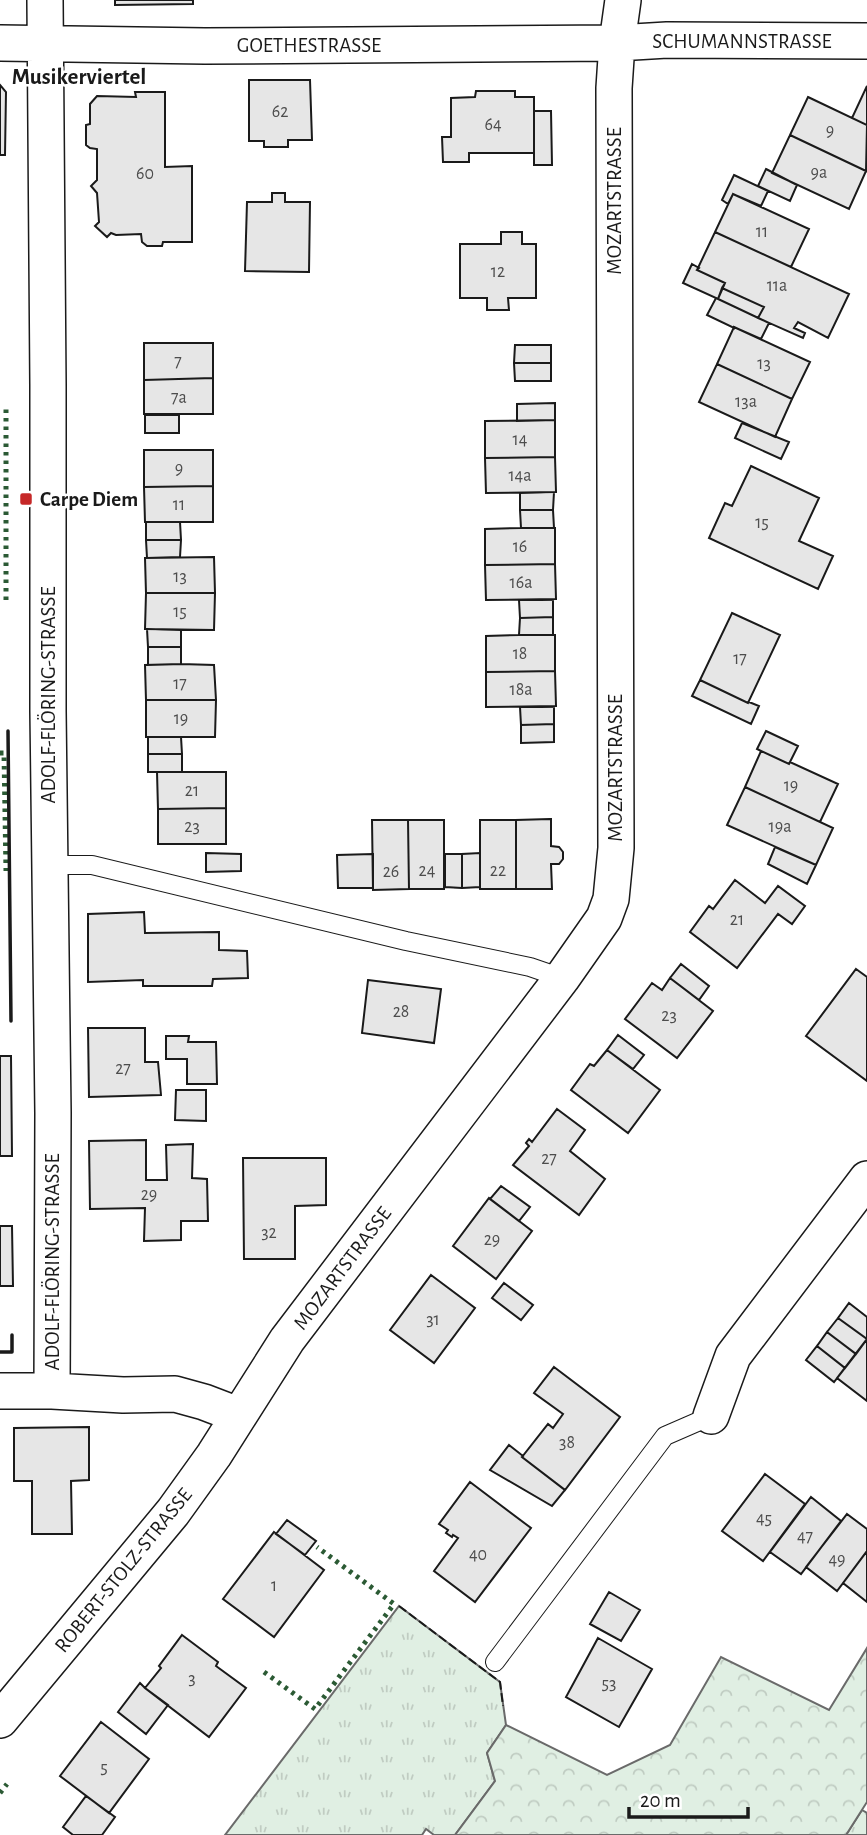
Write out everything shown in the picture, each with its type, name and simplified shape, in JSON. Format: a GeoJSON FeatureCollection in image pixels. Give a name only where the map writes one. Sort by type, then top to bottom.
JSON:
{"type":"FeatureCollection","features":[{"type":"Feature","properties":{"kind":"street","name":"ADOLF-FLÖRING-STRASSE"},"geometry":{"type":"LineString","coordinates":[[45,0],[49,865],[53,1113],[52,1391]]}},
{"type":"Feature","properties":{"kind":"street","name":"MOZARTSTRASSE"},"geometry":{"type":"LineString","coordinates":[[238,1415],[287,1340],[562,978],[604,918],[611,899],[616,848],[614,88],[623,0]]}},
{"type":"Feature","properties":{"kind":"street","name":"SCHUMANNSTRASSE"},"geometry":{"type":"LineString","coordinates":[[617,43],[667,40],[867,41]]}},
{"type":"Feature","properties":{"kind":"street","name":"GOETHESTRASSE"},"geometry":{"type":"LineString","coordinates":[[0,43],[205,46],[617,43]]}},
{"type":"Feature","properties":{"kind":"street"},"geometry":{"type":"LineString","coordinates":[[711,1416],[733,1356],[867,1179]]}},
{"type":"Feature","properties":{"kind":"street"},"geometry":{"type":"LineString","coordinates":[[0,1391],[175,1394],[238,1415]]}},
{"type":"Feature","properties":{"kind":"street","name":"ROBERT-STOLZ-STRASSE"},"geometry":{"type":"LineString","coordinates":[[0,1720],[173,1512],[214,1455],[238,1415]]}},
{"type":"Feature","properties":{"kind":"lane"},"geometry":{"type":"LineString","coordinates":[[49,865],[92,865],[406,941],[530,967],[562,978]]}},
{"type":"Feature","properties":{"kind":"lane"},"geometry":{"type":"LineString","coordinates":[[495,1662],[666,1436],[711,1416]]}},
{"type":"Feature","properties":{"kind":"green space"},"geometry":{"type":"Polygon","coordinates":[[[399,1606],[500,1682],[506,1725],[487,1753],[495,1781],[455,1835],[434,1835],[426,1829],[422,1835],[225,1835],[399,1606]]]}},
{"type":"Feature","properties":{"kind":"green space"},"geometry":{"type":"Polygon","coordinates":[[[867,1648],[867,1802],[846,1835],[455,1835],[495,1781],[487,1753],[506,1725],[607,1775],[670,1745],[721,1657],[829,1710],[867,1648]]]}},
{"type":"Feature","properties":{"kind":"green space"},"geometry":{"type":"Polygon","coordinates":[[[862,1810],[867,1813],[867,1835],[846,1835],[862,1810]]]}},
{"type":"Feature","properties":{"kind":"building"},"geometry":{"type":"Polygon","coordinates":[[[115,0],[193,0],[193,4],[115,5],[115,0]]]}},
{"type":"Feature","properties":{"kind":"building"},"geometry":{"type":"Polygon","coordinates":[[[249,80],[310,80],[312,140],[288,140],[288,147],[264,147],[264,141],[249,141],[249,80]]]}},
{"type":"Feature","properties":{"kind":"building"},"geometry":{"type":"Polygon","coordinates":[[[0,85],[6,92],[5,155],[0,155],[0,85]]]}},
{"type":"Feature","properties":{"kind":"building"},"geometry":{"type":"Polygon","coordinates":[[[867,86],[867,125],[852,118],[867,86]]]}},
{"type":"Feature","properties":{"kind":"building"},"geometry":{"type":"Polygon","coordinates":[[[476,91],[515,91],[515,97],[534,97],[534,153],[469,153],[469,162],[443,162],[442,137],[451,137],[451,98],[475,97],[476,91]]]}},
{"type":"Feature","properties":{"kind":"building"},"geometry":{"type":"Polygon","coordinates":[[[135,92],[165,92],[165,167],[192,166],[192,242],[163,242],[162,246],[147,246],[142,242],[141,234],[111,233],[107,237],[95,226],[99,222],[97,193],[91,186],[97,180],[97,149],[86,145],[90,104],[97,96],[136,97],[135,92]]]}},
{"type":"Feature","properties":{"kind":"building"},"geometry":{"type":"Polygon","coordinates":[[[808,97],[867,125],[866,171],[790,135],[808,97]]]}},
{"type":"Feature","properties":{"kind":"building"},"geometry":{"type":"Polygon","coordinates":[[[534,111],[551,111],[552,165],[534,165],[534,111]]]}},
{"type":"Feature","properties":{"kind":"building"},"geometry":{"type":"Polygon","coordinates":[[[790,135],[866,171],[849,209],[772,173],[790,135]]]}},
{"type":"Feature","properties":{"kind":"building"},"geometry":{"type":"Polygon","coordinates":[[[766,169],[797,185],[790,201],[758,186],[766,169]]]}},
{"type":"Feature","properties":{"kind":"building"},"geometry":{"type":"Polygon","coordinates":[[[734,175],[768,191],[761,206],[733,194],[728,204],[722,200],[734,175]]]}},
{"type":"Feature","properties":{"kind":"building"},"geometry":{"type":"Polygon","coordinates":[[[272,193],[285,193],[285,202],[310,202],[309,272],[245,271],[247,202],[272,202],[272,193]]]}},
{"type":"Feature","properties":{"kind":"building"},"geometry":{"type":"Polygon","coordinates":[[[733,194],[809,229],[791,267],[715,232],[733,194]]]}},
{"type":"Feature","properties":{"kind":"building"},"geometry":{"type":"Polygon","coordinates":[[[501,232],[522,232],[522,244],[536,244],[536,298],[508,298],[509,310],[487,310],[487,298],[460,298],[460,244],[501,244],[501,232]]]}},
{"type":"Feature","properties":{"kind":"building"},"geometry":{"type":"Polygon","coordinates":[[[715,232],[849,294],[828,338],[798,322],[794,328],[805,333],[803,338],[758,318],[764,307],[722,288],[725,283],[697,270],[715,232]]]}},
{"type":"Feature","properties":{"kind":"building"},"geometry":{"type":"Polygon","coordinates":[[[692,264],[699,268],[697,270],[725,283],[718,299],[683,283],[692,264]]]}},
{"type":"Feature","properties":{"kind":"building"},"geometry":{"type":"Polygon","coordinates":[[[722,288],[764,307],[758,318],[718,299],[722,288]]]}},
{"type":"Feature","properties":{"kind":"building"},"geometry":{"type":"Polygon","coordinates":[[[716,298],[769,323],[761,339],[707,315],[716,298]]]}},
{"type":"Feature","properties":{"kind":"building"},"geometry":{"type":"Polygon","coordinates":[[[734,327],[810,362],[792,399],[717,364],[734,327]]]}},
{"type":"Feature","properties":{"kind":"building"},"geometry":{"type":"Polygon","coordinates":[[[144,343],[213,343],[213,378],[144,380],[144,343]]]}},
{"type":"Feature","properties":{"kind":"building"},"geometry":{"type":"Polygon","coordinates":[[[515,345],[551,345],[551,363],[514,363],[515,345]]]}},
{"type":"Feature","properties":{"kind":"building"},"geometry":{"type":"Polygon","coordinates":[[[514,363],[551,363],[551,381],[515,381],[514,363]]]}},
{"type":"Feature","properties":{"kind":"building"},"geometry":{"type":"Polygon","coordinates":[[[717,364],[792,399],[775,437],[699,402],[717,364]]]}},
{"type":"Feature","properties":{"kind":"building"},"geometry":{"type":"Polygon","coordinates":[[[213,378],[213,414],[144,414],[144,380],[213,378]]]}},
{"type":"Feature","properties":{"kind":"building"},"geometry":{"type":"Polygon","coordinates":[[[555,403],[555,420],[517,421],[517,404],[555,403]]]}},
{"type":"Feature","properties":{"kind":"building"},"geometry":{"type":"Polygon","coordinates":[[[145,415],[179,415],[179,433],[145,433],[145,415]]]}},
{"type":"Feature","properties":{"kind":"building"},"geometry":{"type":"Polygon","coordinates":[[[555,420],[555,457],[485,458],[485,421],[555,420]]]}},
{"type":"Feature","properties":{"kind":"building"},"geometry":{"type":"Polygon","coordinates":[[[742,423],[789,442],[781,459],[735,438],[742,423]]]}},
{"type":"Feature","properties":{"kind":"building"},"geometry":{"type":"Polygon","coordinates":[[[144,450],[213,450],[213,486],[144,487],[144,450]]]}},
{"type":"Feature","properties":{"kind":"building"},"geometry":{"type":"Polygon","coordinates":[[[555,457],[556,492],[486,493],[485,458],[555,457]]]}},
{"type":"Feature","properties":{"kind":"building"},"geometry":{"type":"Polygon","coordinates":[[[751,466],[819,498],[799,541],[833,556],[818,589],[709,538],[725,503],[732,506],[751,466]]]}},
{"type":"Feature","properties":{"kind":"building"},"geometry":{"type":"Polygon","coordinates":[[[213,486],[213,522],[145,522],[144,487],[213,486]]]}},
{"type":"Feature","properties":{"kind":"building"},"geometry":{"type":"Polygon","coordinates":[[[554,492],[553,510],[520,510],[520,493],[554,492]]]}},
{"type":"Feature","properties":{"kind":"building"},"geometry":{"type":"Polygon","coordinates":[[[520,510],[553,510],[554,528],[521,528],[520,510]]]}},
{"type":"Feature","properties":{"kind":"building"},"geometry":{"type":"Polygon","coordinates":[[[146,522],[180,522],[181,540],[146,540],[146,522]]]}},
{"type":"Feature","properties":{"kind":"building"},"geometry":{"type":"Polygon","coordinates":[[[555,528],[555,564],[485,565],[485,529],[555,528]]]}},
{"type":"Feature","properties":{"kind":"building"},"geometry":{"type":"Polygon","coordinates":[[[146,540],[181,540],[180,557],[147,558],[146,540]]]}},
{"type":"Feature","properties":{"kind":"building"},"geometry":{"type":"Polygon","coordinates":[[[214,557],[215,593],[146,593],[145,558],[214,557]]]}},
{"type":"Feature","properties":{"kind":"building"},"geometry":{"type":"Polygon","coordinates":[[[555,564],[556,599],[486,600],[485,565],[555,564]]]}},
{"type":"Feature","properties":{"kind":"building"},"geometry":{"type":"Polygon","coordinates":[[[146,593],[215,593],[214,630],[145,629],[146,593]]]}},
{"type":"Feature","properties":{"kind":"building"},"geometry":{"type":"Polygon","coordinates":[[[519,600],[553,600],[553,617],[520,618],[519,600]]]}},
{"type":"Feature","properties":{"kind":"building"},"geometry":{"type":"Polygon","coordinates":[[[732,613],[780,635],[748,703],[700,680],[732,613]]]}},
{"type":"Feature","properties":{"kind":"building"},"geometry":{"type":"Polygon","coordinates":[[[553,617],[553,635],[519,635],[520,618],[553,617]]]}},
{"type":"Feature","properties":{"kind":"building"},"geometry":{"type":"Polygon","coordinates":[[[147,629],[181,630],[181,647],[148,647],[147,629]]]}},
{"type":"Feature","properties":{"kind":"building"},"geometry":{"type":"Polygon","coordinates":[[[555,635],[555,671],[486,672],[486,636],[555,635]]]}},
{"type":"Feature","properties":{"kind":"building"},"geometry":{"type":"Polygon","coordinates":[[[148,647],[181,647],[181,664],[148,665],[148,647]]]}},
{"type":"Feature","properties":{"kind":"building"},"geometry":{"type":"Polygon","coordinates":[[[145,665],[214,665],[216,700],[146,700],[145,665]]]}},
{"type":"Feature","properties":{"kind":"building"},"geometry":{"type":"Polygon","coordinates":[[[555,671],[556,706],[486,707],[486,672],[555,671]]]}},
{"type":"Feature","properties":{"kind":"building"},"geometry":{"type":"Polygon","coordinates":[[[700,680],[759,706],[751,724],[692,696],[700,680]]]}},
{"type":"Feature","properties":{"kind":"building"},"geometry":{"type":"Polygon","coordinates":[[[146,700],[216,700],[215,737],[146,737],[146,700]]]}},
{"type":"Feature","properties":{"kind":"building"},"geometry":{"type":"Polygon","coordinates":[[[520,707],[554,707],[554,724],[521,725],[520,707]]]}},
{"type":"Feature","properties":{"kind":"building"},"geometry":{"type":"Polygon","coordinates":[[[554,724],[554,742],[521,743],[521,725],[554,724]]]}},
{"type":"Feature","properties":{"kind":"building"},"geometry":{"type":"Polygon","coordinates":[[[766,731],[798,746],[789,764],[757,749],[766,731]]]}},
{"type":"Feature","properties":{"kind":"building"},"geometry":{"type":"Polygon","coordinates":[[[148,737],[181,737],[182,754],[148,754],[148,737]]]}},
{"type":"Feature","properties":{"kind":"building"},"geometry":{"type":"Polygon","coordinates":[[[761,751],[838,784],[820,822],[745,787],[761,751]]]}},
{"type":"Feature","properties":{"kind":"building"},"geometry":{"type":"Polygon","coordinates":[[[148,754],[182,754],[182,772],[148,772],[148,754]]]}},
{"type":"Feature","properties":{"kind":"building"},"geometry":{"type":"Polygon","coordinates":[[[157,772],[226,772],[226,808],[158,809],[157,772]]]}},
{"type":"Feature","properties":{"kind":"building"},"geometry":{"type":"Polygon","coordinates":[[[745,787],[833,828],[816,865],[727,825],[745,787]]]}},
{"type":"Feature","properties":{"kind":"building"},"geometry":{"type":"Polygon","coordinates":[[[226,808],[226,844],[158,844],[158,809],[226,808]]]}},
{"type":"Feature","properties":{"kind":"building"},"geometry":{"type":"Polygon","coordinates":[[[551,819],[551,846],[559,847],[563,852],[563,859],[559,864],[551,864],[552,889],[516,889],[516,820],[551,819]]]}},
{"type":"Feature","properties":{"kind":"building"},"geometry":{"type":"Polygon","coordinates":[[[372,820],[408,820],[409,889],[373,890],[372,820]]]}},
{"type":"Feature","properties":{"kind":"building"},"geometry":{"type":"Polygon","coordinates":[[[408,820],[444,820],[444,889],[409,889],[408,820]]]}},
{"type":"Feature","properties":{"kind":"building"},"geometry":{"type":"Polygon","coordinates":[[[480,820],[516,820],[516,889],[480,889],[480,820]]]}},
{"type":"Feature","properties":{"kind":"building"},"geometry":{"type":"Polygon","coordinates":[[[775,847],[816,865],[807,884],[768,864],[775,847]]]}},
{"type":"Feature","properties":{"kind":"building"},"geometry":{"type":"Polygon","coordinates":[[[206,853],[241,854],[241,871],[206,872],[206,853]]]}},
{"type":"Feature","properties":{"kind":"building"},"geometry":{"type":"Polygon","coordinates":[[[480,853],[480,887],[462,888],[462,854],[480,853]]]}},
{"type":"Feature","properties":{"kind":"building"},"geometry":{"type":"Polygon","coordinates":[[[373,854],[373,888],[338,888],[337,855],[373,854]]]}},
{"type":"Feature","properties":{"kind":"building"},"geometry":{"type":"Polygon","coordinates":[[[445,854],[462,854],[462,888],[445,887],[445,854]]]}},
{"type":"Feature","properties":{"kind":"building"},"geometry":{"type":"Polygon","coordinates":[[[735,880],[765,903],[778,886],[805,906],[792,924],[778,914],[737,968],[690,932],[709,906],[713,909],[735,880]]]}},
{"type":"Feature","properties":{"kind":"building"},"geometry":{"type":"Polygon","coordinates":[[[144,912],[145,933],[219,932],[219,950],[247,951],[248,978],[213,979],[212,986],[143,986],[143,980],[88,982],[88,914],[144,912]]]}},
{"type":"Feature","properties":{"kind":"building"},"geometry":{"type":"Polygon","coordinates":[[[681,964],[709,986],[699,1000],[670,978],[681,964]]]}},
{"type":"Feature","properties":{"kind":"building"},"geometry":{"type":"Polygon","coordinates":[[[856,969],[867,977],[867,1081],[806,1036],[856,969]]]}},
{"type":"Feature","properties":{"kind":"building"},"geometry":{"type":"Polygon","coordinates":[[[670,978],[713,1011],[677,1058],[625,1019],[652,983],[662,990],[670,978]]]}},
{"type":"Feature","properties":{"kind":"building"},"geometry":{"type":"Polygon","coordinates":[[[368,980],[441,989],[434,1043],[362,1033],[368,980]]]}},
{"type":"Feature","properties":{"kind":"building"},"geometry":{"type":"Polygon","coordinates":[[[88,1028],[145,1028],[145,1062],[158,1062],[161,1095],[89,1097],[88,1028]]]}},
{"type":"Feature","properties":{"kind":"building"},"geometry":{"type":"Polygon","coordinates":[[[618,1035],[644,1055],[633,1069],[607,1050],[618,1035]]]}},
{"type":"Feature","properties":{"kind":"building"},"geometry":{"type":"Polygon","coordinates":[[[166,1036],[189,1036],[188,1042],[216,1042],[217,1084],[187,1084],[187,1059],[166,1059],[166,1036]]]}},
{"type":"Feature","properties":{"kind":"building"},"geometry":{"type":"Polygon","coordinates":[[[607,1050],[660,1090],[628,1133],[571,1090],[590,1064],[594,1066],[607,1050]]]}},
{"type":"Feature","properties":{"kind":"building"},"geometry":{"type":"Polygon","coordinates":[[[0,1056],[11,1056],[12,1156],[0,1156],[0,1056]]]}},
{"type":"Feature","properties":{"kind":"building"},"geometry":{"type":"Polygon","coordinates":[[[176,1090],[206,1090],[206,1121],[175,1120],[176,1090]]]}},
{"type":"Feature","properties":{"kind":"building"},"geometry":{"type":"Polygon","coordinates":[[[557,1109],[585,1130],[570,1151],[605,1179],[579,1215],[513,1165],[529,1146],[526,1143],[529,1139],[532,1142],[557,1109]]]}},
{"type":"Feature","properties":{"kind":"building"},"geometry":{"type":"Polygon","coordinates":[[[146,1140],[146,1180],[167,1180],[166,1145],[193,1144],[192,1178],[207,1179],[208,1221],[181,1221],[181,1240],[144,1241],[145,1208],[90,1209],[89,1141],[146,1140]]]}},
{"type":"Feature","properties":{"kind":"building"},"geometry":{"type":"Polygon","coordinates":[[[243,1158],[326,1158],[326,1205],[295,1206],[295,1259],[244,1259],[243,1158]]]}},
{"type":"Feature","properties":{"kind":"building"},"geometry":{"type":"Polygon","coordinates":[[[501,1186],[530,1207],[519,1221],[490,1199],[501,1186]]]}},
{"type":"Feature","properties":{"kind":"building"},"geometry":{"type":"Polygon","coordinates":[[[489,1198],[532,1231],[496,1279],[453,1246],[489,1198]]]}},
{"type":"Feature","properties":{"kind":"building"},"geometry":{"type":"Polygon","coordinates":[[[0,1226],[12,1226],[13,1286],[0,1286],[0,1226]]]}},
{"type":"Feature","properties":{"kind":"building"},"geometry":{"type":"Polygon","coordinates":[[[431,1275],[475,1308],[434,1363],[390,1330],[431,1275]]]}},
{"type":"Feature","properties":{"kind":"building"},"geometry":{"type":"Polygon","coordinates":[[[504,1283],[533,1305],[521,1320],[492,1298],[504,1283]]]}},
{"type":"Feature","properties":{"kind":"building"},"geometry":{"type":"Polygon","coordinates":[[[849,1303],[867,1317],[867,1339],[838,1318],[849,1303]]]}},
{"type":"Feature","properties":{"kind":"building"},"geometry":{"type":"Polygon","coordinates":[[[838,1318],[867,1339],[856,1354],[827,1332],[838,1318]]]}},
{"type":"Feature","properties":{"kind":"building"},"geometry":{"type":"Polygon","coordinates":[[[827,1332],[856,1354],[845,1368],[817,1346],[827,1332]]]}},
{"type":"Feature","properties":{"kind":"building"},"geometry":{"type":"Polygon","coordinates":[[[867,1339],[867,1401],[837,1378],[867,1339]]]}},
{"type":"Feature","properties":{"kind":"building"},"geometry":{"type":"Polygon","coordinates":[[[817,1346],[845,1368],[834,1382],[806,1360],[817,1346]]]}},
{"type":"Feature","properties":{"kind":"building"},"geometry":{"type":"Polygon","coordinates":[[[554,1367],[620,1417],[565,1490],[522,1457],[548,1424],[553,1428],[563,1414],[534,1393],[554,1367]]]}},
{"type":"Feature","properties":{"kind":"building"},"geometry":{"type":"Polygon","coordinates":[[[89,1427],[89,1480],[71,1481],[72,1534],[32,1534],[32,1481],[14,1481],[14,1428],[89,1427]]]}},
{"type":"Feature","properties":{"kind":"building"},"geometry":{"type":"Polygon","coordinates":[[[509,1445],[565,1490],[552,1506],[490,1470],[509,1445]]]}},
{"type":"Feature","properties":{"kind":"building"},"geometry":{"type":"Polygon","coordinates":[[[765,1474],[805,1504],[763,1561],[722,1531],[765,1474]]]}},
{"type":"Feature","properties":{"kind":"building"},"geometry":{"type":"Polygon","coordinates":[[[470,1482],[531,1528],[475,1602],[434,1571],[458,1538],[446,1533],[448,1530],[439,1524],[470,1482]]]}},
{"type":"Feature","properties":{"kind":"building"},"geometry":{"type":"Polygon","coordinates":[[[811,1497],[841,1521],[801,1574],[770,1552],[811,1497]]]}},
{"type":"Feature","properties":{"kind":"building"},"geometry":{"type":"Polygon","coordinates":[[[847,1514],[867,1529],[867,1551],[837,1591],[806,1567],[847,1514]]]}},
{"type":"Feature","properties":{"kind":"building"},"geometry":{"type":"Polygon","coordinates":[[[287,1520],[316,1541],[305,1555],[276,1534],[287,1520]]]}},
{"type":"Feature","properties":{"kind":"building"},"geometry":{"type":"Polygon","coordinates":[[[274,1532],[324,1570],[274,1637],[223,1599],[274,1532]]]}},
{"type":"Feature","properties":{"kind":"building"},"geometry":{"type":"Polygon","coordinates":[[[867,1551],[867,1602],[843,1583],[867,1551]]]}},
{"type":"Feature","properties":{"kind":"building"},"geometry":{"type":"Polygon","coordinates":[[[609,1592],[640,1610],[621,1641],[590,1624],[609,1592]]]}},
{"type":"Feature","properties":{"kind":"building"},"geometry":{"type":"Polygon","coordinates":[[[182,1635],[218,1662],[216,1666],[246,1688],[209,1737],[145,1688],[182,1635]]]}},
{"type":"Feature","properties":{"kind":"building"},"geometry":{"type":"Polygon","coordinates":[[[598,1638],[652,1669],[619,1727],[566,1697],[598,1638]]]}},
{"type":"Feature","properties":{"kind":"building"},"geometry":{"type":"Polygon","coordinates":[[[140,1683],[168,1705],[146,1734],[118,1712],[140,1683]]]}},
{"type":"Feature","properties":{"kind":"building"},"geometry":{"type":"Polygon","coordinates":[[[101,1722],[149,1759],[109,1813],[60,1776],[101,1722]]]}},
{"type":"Feature","properties":{"kind":"building"},"geometry":{"type":"Polygon","coordinates":[[[86,1796],[115,1817],[102,1835],[73,1835],[63,1827],[86,1796]]]}},
{"type":"Feature","properties":{"kind":"hedge"},"geometry":{"type":"LineString","coordinates":[[6,405],[6,600]]}},
{"type":"Feature","properties":{"kind":"hedge"},"geometry":{"type":"LineString","coordinates":[[0,753],[4,753],[6,871]]}},
{"type":"Feature","properties":{"kind":"hedge"},"geometry":{"type":"LineString","coordinates":[[264,1672],[315,1709],[394,1604],[317,1547]]}},
{"type":"Feature","properties":{"kind":"hedge"},"geometry":{"type":"LineString","coordinates":[[0,1793],[7,1784]]}},
{"type":"Feature","properties":{"kind":"fence"},"geometry":{"type":"LineString","coordinates":[[399,1606],[500,1682],[503,1706]]}},
{"type":"Feature","properties":{"kind":"wall"},"geometry":{"type":"LineString","coordinates":[[8,731],[11,1021]]}},
{"type":"Feature","properties":{"kind":"wall"},"geometry":{"type":"LineString","coordinates":[[0,1352],[12,1352],[12,1335]]}},
{"type":"Feature","properties":{"kind":"place","name":"Carpe Diem"},"geometry":{"type":"Point","coordinates":[26,499]}},
{"type":"Feature","properties":{"kind":"district","name":"Musikerviertel"},"geometry":{"type":"Point","coordinates":[79,76]}}]}
